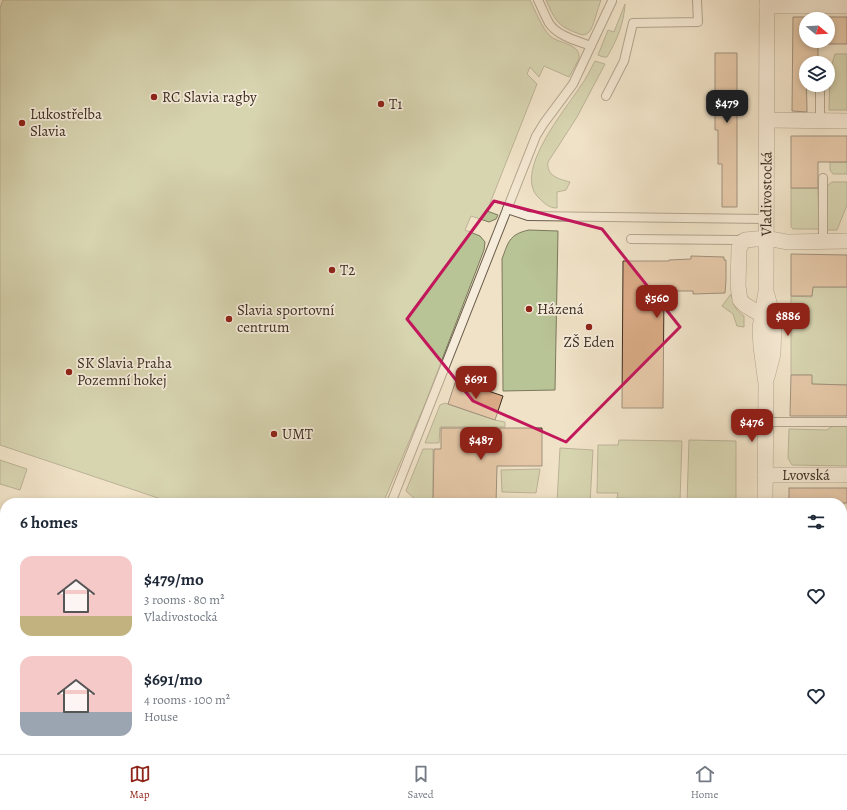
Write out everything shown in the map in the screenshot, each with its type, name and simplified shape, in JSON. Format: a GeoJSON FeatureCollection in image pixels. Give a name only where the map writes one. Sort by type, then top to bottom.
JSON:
{"type":"FeatureCollection","features":[{"type":"Feature","properties":{"kind":"street"},"geometry":{"type":"LineString","coordinates":[[767,3],[820,3],[847,6]]}},
{"type":"Feature","properties":{"kind":"street","name":"Vladivostocká"},"geometry":{"type":"LineString","coordinates":[[765,498],[766,384],[760,347],[760,328],[766,291],[767,3]]}},
{"type":"Feature","properties":{"kind":"street"},"geometry":{"type":"LineString","coordinates":[[767,120],[847,121]]}},
{"type":"Feature","properties":{"kind":"street"},"geometry":{"type":"LineString","coordinates":[[762,314],[745,306],[740,300],[738,286],[739,248],[745,240],[767,237],[787,242],[847,241]]}},
{"type":"Feature","properties":{"kind":"street","name":"Vladivostocká"},"geometry":{"type":"LineString","coordinates":[[766,291],[774,321],[773,354],[766,384]]}},
{"type":"Feature","properties":{"kind":"street","name":"Lvovská"},"geometry":{"type":"LineString","coordinates":[[765,475],[847,475]]}},
{"type":"Feature","properties":{"kind":"lane"},"geometry":{"type":"LineString","coordinates":[[538,0],[549,24],[553,28],[571,38],[591,46]]}},
{"type":"Feature","properties":{"kind":"lane"},"geometry":{"type":"LineString","coordinates":[[606,96],[624,61],[633,23],[698,22],[697,0]]}},
{"type":"Feature","properties":{"kind":"lane"},"geometry":{"type":"LineString","coordinates":[[392,498],[536,136],[573,84],[612,1]]}},
{"type":"Feature","properties":{"kind":"lane"},"geometry":{"type":"LineString","coordinates":[[820,92],[820,121]]}},
{"type":"Feature","properties":{"kind":"lane"},"geometry":{"type":"LineString","coordinates":[[823,178],[823,241]]}},
{"type":"Feature","properties":{"kind":"lane"},"geometry":{"type":"LineString","coordinates":[[507,209],[528,216],[767,219]]}},
{"type":"Feature","properties":{"kind":"lane"},"geometry":{"type":"LineString","coordinates":[[631,239],[738,240],[748,236],[767,237]]}},
{"type":"Feature","properties":{"kind":"lane"},"geometry":{"type":"LineString","coordinates":[[765,422],[847,422]]}},
{"type":"Feature","properties":{"kind":"highlighted area"},"geometry":{"type":"Polygon","coordinates":[[[494,201],[602,229],[680,327],[566,442],[473,401],[407,319],[494,201]]]}},
{"type":"Feature","properties":{"kind":"green space","name":"Slavia sportovní centrum"},"geometry":{"type":"Polygon","coordinates":[[[3,0],[530,0],[541,24],[547,33],[554,39],[569,44],[577,50],[579,59],[569,77],[544,66],[539,77],[530,67],[527,74],[537,84],[487,211],[498,215],[496,219],[489,222],[471,216],[465,230],[480,236],[485,242],[484,250],[425,404],[385,498],[158,498],[0,445],[0,8],[3,0]]]}},
{"type":"Feature","properties":{"kind":"green space"},"geometry":{"type":"Polygon","coordinates":[[[546,0],[601,0],[591,30],[583,35],[570,30],[557,21],[546,0]]]}},
{"type":"Feature","properties":{"kind":"green space"},"geometry":{"type":"Polygon","coordinates":[[[625,4],[622,25],[611,51],[607,57],[598,55],[608,30],[614,32],[625,4]]]}},
{"type":"Feature","properties":{"kind":"green space"},"geometry":{"type":"Polygon","coordinates":[[[835,54],[847,54],[847,110],[829,110],[829,92],[835,92],[835,54]]]}},
{"type":"Feature","properties":{"kind":"green space"},"geometry":{"type":"Polygon","coordinates":[[[595,61],[605,64],[577,117],[548,162],[549,171],[551,174],[570,182],[566,190],[557,192],[557,208],[552,207],[545,204],[539,198],[532,187],[532,173],[536,158],[553,126],[586,78],[595,61]]]}},
{"type":"Feature","properties":{"kind":"green space"},"geometry":{"type":"Polygon","coordinates":[[[830,162],[847,162],[847,174],[833,174],[830,170],[830,162]]]}},
{"type":"Feature","properties":{"kind":"green space"},"geometry":{"type":"Polygon","coordinates":[[[832,182],[847,182],[847,205],[837,230],[827,230],[827,186],[832,182]]]}},
{"type":"Feature","properties":{"kind":"green space"},"geometry":{"type":"Polygon","coordinates":[[[791,188],[818,188],[819,229],[793,229],[791,227],[791,188]]]}},
{"type":"Feature","properties":{"kind":"green space","name":"Házená"},"geometry":{"type":"Polygon","coordinates":[[[529,230],[558,231],[555,390],[503,391],[502,259],[510,240],[517,234],[529,230]]]}},
{"type":"Feature","properties":{"kind":"green space"},"geometry":{"type":"Polygon","coordinates":[[[813,287],[847,287],[847,385],[812,384],[811,375],[791,375],[791,296],[812,297],[813,287]]]}},
{"type":"Feature","properties":{"kind":"green space"},"geometry":{"type":"Polygon","coordinates":[[[731,294],[735,306],[744,316],[744,327],[737,326],[733,314],[722,306],[731,294]]]}},
{"type":"Feature","properties":{"kind":"green space"},"geometry":{"type":"Polygon","coordinates":[[[445,403],[505,422],[505,427],[440,427],[439,443],[425,443],[440,405],[445,403]]]}},
{"type":"Feature","properties":{"kind":"green space"},"geometry":{"type":"Polygon","coordinates":[[[835,424],[847,424],[847,466],[792,465],[788,458],[789,429],[827,430],[835,424]]]}},
{"type":"Feature","properties":{"kind":"green space"},"geometry":{"type":"Polygon","coordinates":[[[619,440],[682,441],[680,498],[617,498],[618,493],[597,493],[598,445],[618,445],[619,440]]]}},
{"type":"Feature","properties":{"kind":"green space"},"geometry":{"type":"Polygon","coordinates":[[[689,440],[736,441],[736,498],[687,498],[689,440]]]}},
{"type":"Feature","properties":{"kind":"green space"},"geometry":{"type":"Polygon","coordinates":[[[560,448],[593,450],[590,498],[557,498],[560,448]]]}},
{"type":"Feature","properties":{"kind":"green space"},"geometry":{"type":"Polygon","coordinates":[[[423,449],[433,449],[433,498],[414,498],[406,491],[423,449]]]}},
{"type":"Feature","properties":{"kind":"green space"},"geometry":{"type":"Polygon","coordinates":[[[0,460],[27,469],[20,490],[0,484],[0,460]]]}},
{"type":"Feature","properties":{"kind":"green space"},"geometry":{"type":"Polygon","coordinates":[[[540,469],[536,493],[502,492],[501,470],[540,469]]]}},
{"type":"Feature","properties":{"kind":"building"},"geometry":{"type":"Polygon","coordinates":[[[793,17],[799,17],[799,48],[818,48],[818,56],[799,56],[799,92],[807,92],[807,112],[792,111],[793,17]]]}},
{"type":"Feature","properties":{"kind":"building"},"geometry":{"type":"Polygon","coordinates":[[[835,17],[847,17],[847,44],[835,44],[835,17]]]}},
{"type":"Feature","properties":{"kind":"building"},"geometry":{"type":"Polygon","coordinates":[[[715,53],[737,53],[737,207],[722,207],[722,164],[718,164],[718,130],[715,130],[715,53]]]}},
{"type":"Feature","properties":{"kind":"building"},"geometry":{"type":"Polygon","coordinates":[[[791,136],[847,136],[847,162],[818,162],[818,188],[791,188],[791,136]]]}},
{"type":"Feature","properties":{"kind":"building"},"geometry":{"type":"Polygon","coordinates":[[[791,254],[847,255],[847,287],[813,287],[812,296],[791,296],[791,254]]]}},
{"type":"Feature","properties":{"kind":"building"},"geometry":{"type":"Polygon","coordinates":[[[691,256],[724,257],[724,260],[726,260],[725,293],[693,294],[693,291],[664,291],[663,408],[622,408],[623,261],[669,261],[691,259],[691,256]]]}},
{"type":"Feature","properties":{"kind":"building"},"geometry":{"type":"Polygon","coordinates":[[[791,375],[812,375],[812,384],[847,385],[847,416],[790,416],[791,375]]]}},
{"type":"Feature","properties":{"kind":"building"},"geometry":{"type":"Polygon","coordinates":[[[456,380],[503,396],[495,420],[448,404],[456,380]]]}},
{"type":"Feature","properties":{"kind":"building"},"geometry":{"type":"Polygon","coordinates":[[[441,428],[542,428],[542,466],[497,466],[496,498],[433,498],[434,449],[441,449],[441,428]]]}},
{"type":"Feature","properties":{"kind":"building"},"geometry":{"type":"Polygon","coordinates":[[[789,488],[847,488],[847,498],[789,498],[789,488]]]}},
{"type":"Feature","properties":{"kind":"place","name":"RC Slavia ragby"},"geometry":{"type":"Point","coordinates":[154,97]}},
{"type":"Feature","properties":{"kind":"place","name":"T1"},"geometry":{"type":"Point","coordinates":[381,104]}},
{"type":"Feature","properties":{"kind":"place","name":"Lukostřelba Slavia"},"geometry":{"type":"Point","coordinates":[22,123]}},
{"type":"Feature","properties":{"kind":"place","name":"T2"},"geometry":{"type":"Point","coordinates":[332,270]}},
{"type":"Feature","properties":{"kind":"place","name":"Házená"},"geometry":{"type":"Point","coordinates":[529,309]}},
{"type":"Feature","properties":{"kind":"place","name":"Slavia sportovní centrum"},"geometry":{"type":"Point","coordinates":[229,319]}},
{"type":"Feature","properties":{"kind":"place","name":"ZŠ Eden"},"geometry":{"type":"Point","coordinates":[589,327]}},
{"type":"Feature","properties":{"kind":"place","name":"SK Slavia Praha Pozemní hokej"},"geometry":{"type":"Point","coordinates":[69,372]}},
{"type":"Feature","properties":{"kind":"place","name":"UMT"},"geometry":{"type":"Point","coordinates":[274,434]}}]}
